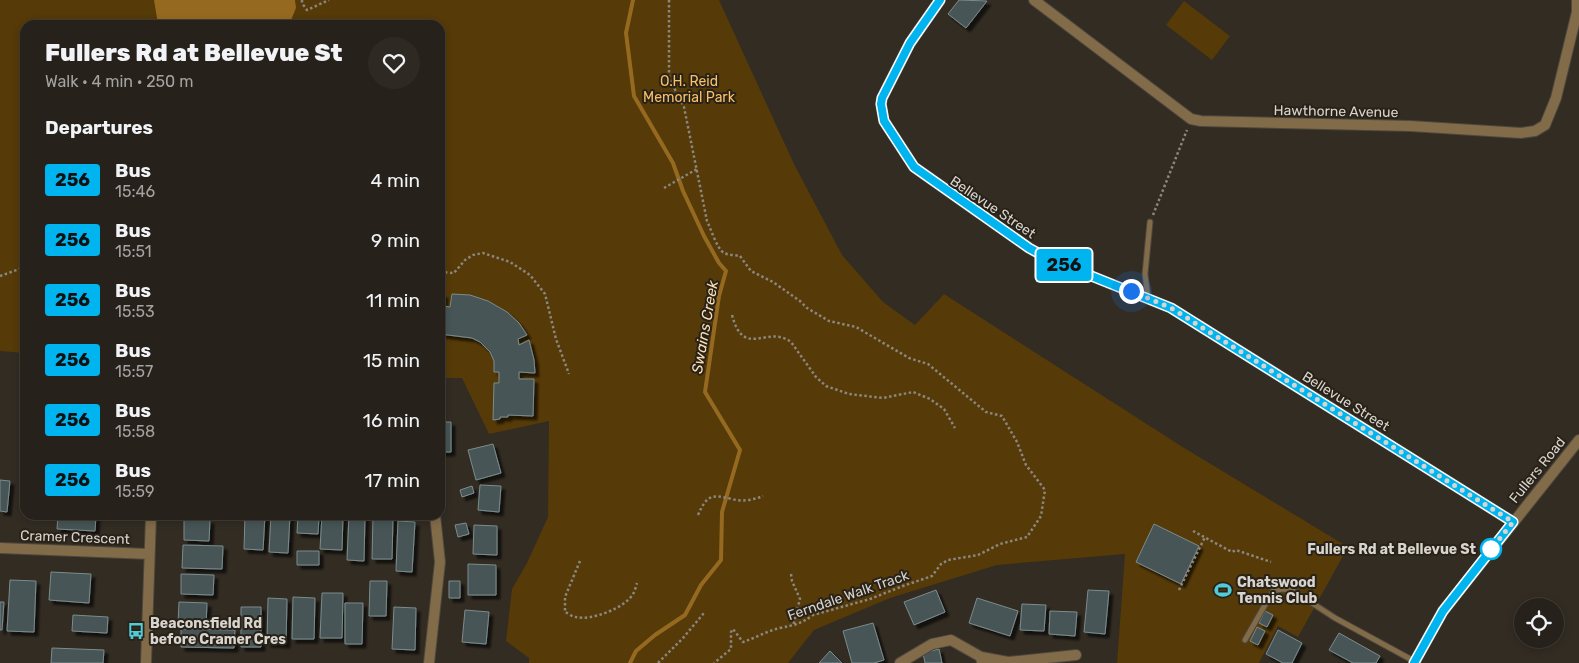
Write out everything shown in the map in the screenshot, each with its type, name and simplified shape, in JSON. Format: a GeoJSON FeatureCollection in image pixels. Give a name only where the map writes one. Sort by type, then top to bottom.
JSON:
{"type":"FeatureCollection","features":[{"type":"Feature","properties":{"kind":"street","name":"Bellevue Street"},"geometry":{"type":"LineString","coordinates":[[940,0],[910,43],[882,98],[881,104],[884,121],[909,161],[921,174],[1029,248],[1049,259],[1171,308],[1513,522]]}},
{"type":"Feature","properties":{"kind":"street"},"geometry":{"type":"LineString","coordinates":[[1034,0],[1191,119]]}},
{"type":"Feature","properties":{"kind":"street","name":"Hawthorne Avenue"},"geometry":{"type":"LineString","coordinates":[[1191,119],[1201,121],[1420,127],[1521,133],[1535,131],[1545,125],[1556,98],[1577,12],[1577,0]]}},
{"type":"Feature","properties":{"kind":"street","name":"Fullers Road"},"geometry":{"type":"LineString","coordinates":[[1414,662],[1443,611],[1579,440]]}},
{"type":"Feature","properties":{"kind":"street"},"geometry":{"type":"LineString","coordinates":[[146,663],[151,520]]}},
{"type":"Feature","properties":{"kind":"street"},"geometry":{"type":"LineString","coordinates":[[429,663],[440,562],[436,520]]}},
{"type":"Feature","properties":{"kind":"street","name":"Cramer Crescent"},"geometry":{"type":"LineString","coordinates":[[0,548],[149,554]]}},
{"type":"Feature","properties":{"kind":"street"},"geometry":{"type":"LineString","coordinates":[[900,663],[932,644],[951,640],[981,660],[1008,662],[1076,655]]}},
{"type":"Feature","properties":{"kind":"lane"},"geometry":{"type":"LineString","coordinates":[[1148,298],[1145,274],[1150,222]]}},
{"type":"Feature","properties":{"kind":"lane"},"geometry":{"type":"LineString","coordinates":[[1245,640],[1273,591],[1282,589],[1292,590],[1335,618],[1414,662]]}},
{"type":"Feature","properties":{"kind":"path"},"geometry":{"type":"LineString","coordinates":[[302,0],[302,4],[307,10],[329,0]]}},
{"type":"Feature","properties":{"kind":"path","name":"Ferndale Walk Track"},"geometry":{"type":"LineString","coordinates":[[669,0],[669,78],[684,107],[707,221],[715,238],[716,245],[723,252],[740,256],[752,271],[773,282],[807,308],[829,321],[856,327],[909,358],[928,364],[986,412],[1002,416],[1017,442],[1026,465],[1045,490],[1041,516],[1027,538],[1000,544],[978,555],[948,560],[941,564],[932,576],[870,598],[813,615],[793,626],[780,628],[743,642],[733,629],[731,632],[730,649],[714,663]]}},
{"type":"Feature","properties":{"kind":"path"},"geometry":{"type":"LineString","coordinates":[[1150,222],[1191,119]]}},
{"type":"Feature","properties":{"kind":"path"},"geometry":{"type":"LineString","coordinates":[[664,188],[697,169]]}},
{"type":"Feature","properties":{"kind":"path"},"geometry":{"type":"LineString","coordinates":[[445,272],[454,273],[465,260],[473,255],[482,253],[510,262],[530,274],[545,294],[556,339],[569,374]]}},
{"type":"Feature","properties":{"kind":"path"},"geometry":{"type":"LineString","coordinates":[[0,276],[20,269]]}},
{"type":"Feature","properties":{"kind":"path"},"geometry":{"type":"LineString","coordinates":[[732,314],[735,328],[741,335],[753,339],[778,336],[786,338],[791,342],[816,377],[826,386],[849,394],[883,398],[913,392],[944,409],[955,428]]}},
{"type":"Feature","properties":{"kind":"path"},"geometry":{"type":"LineString","coordinates":[[698,515],[703,504],[711,497],[721,495],[733,500],[754,500],[763,496]]}},
{"type":"Feature","properties":{"kind":"path"},"geometry":{"type":"LineString","coordinates":[[1193,531],[1232,552],[1236,550],[1270,562]]}},
{"type":"Feature","properties":{"kind":"path"},"geometry":{"type":"LineString","coordinates":[[1179,590],[1205,537]]}},
{"type":"Feature","properties":{"kind":"path"},"geometry":{"type":"LineString","coordinates":[[580,562],[565,597],[565,612],[576,618],[593,617],[621,606],[633,595],[637,583]]}},
{"type":"Feature","properties":{"kind":"path"},"geometry":{"type":"LineString","coordinates":[[791,574],[800,599],[793,626]]}},
{"type":"Feature","properties":{"kind":"path"},"geometry":{"type":"LineString","coordinates":[[658,663],[704,613]]}},
{"type":"Feature","properties":{"kind":"green space","name":"O.H. Reid Memorial Park"},"geometry":{"type":"Polygon","coordinates":[[[0,0],[719,0],[794,164],[842,255],[883,302],[915,325],[944,294],[1181,446],[1348,547],[1298,637],[1278,626],[1259,663],[1117,663],[1125,554],[997,565],[890,598],[814,630],[788,663],[529,663],[529,658],[506,641],[512,589],[527,563],[548,517],[549,421],[489,434],[462,378],[445,378],[445,20],[20,20],[20,353],[0,351],[0,0]]]}},
{"type":"Feature","properties":{"kind":"green space"},"geometry":{"type":"Polygon","coordinates":[[[1184,1],[1230,36],[1212,60],[1166,25],[1184,1]]]}},
{"type":"Feature","properties":{"kind":"shaded area"},"geometry":{"type":"Polygon","coordinates":[[[154,0],[295,0],[296,8],[291,20],[157,20],[154,0]]]}},
{"type":"Feature","properties":{"kind":"building"},"geometry":{"type":"Polygon","coordinates":[[[959,0],[987,1],[966,28],[948,14],[959,0]]]}},
{"type":"Feature","properties":{"kind":"building"},"geometry":{"type":"Polygon","coordinates":[[[452,294],[470,295],[488,301],[507,312],[519,323],[527,335],[518,339],[519,345],[529,340],[535,373],[519,372],[519,379],[534,379],[533,416],[508,415],[508,417],[500,417],[500,419],[493,420],[494,383],[499,383],[499,372],[494,372],[494,361],[490,352],[480,342],[472,338],[445,335],[445,306],[450,307],[452,294]]]}},
{"type":"Feature","properties":{"kind":"building"},"geometry":{"type":"Polygon","coordinates":[[[445,422],[451,422],[451,452],[445,452],[445,422]]]}},
{"type":"Feature","properties":{"kind":"building"},"geometry":{"type":"Polygon","coordinates":[[[493,444],[501,473],[476,480],[468,450],[493,444]]]}},
{"type":"Feature","properties":{"kind":"building"},"geometry":{"type":"Polygon","coordinates":[[[0,480],[10,481],[7,512],[0,511],[0,480]]]}},
{"type":"Feature","properties":{"kind":"building"},"geometry":{"type":"Polygon","coordinates":[[[480,485],[501,486],[499,512],[478,510],[480,485]]]}},
{"type":"Feature","properties":{"kind":"building"},"geometry":{"type":"Polygon","coordinates":[[[472,486],[474,493],[462,497],[460,490],[472,486]]]}},
{"type":"Feature","properties":{"kind":"building"},"geometry":{"type":"Polygon","coordinates":[[[58,520],[96,520],[95,531],[57,529],[58,520]]]}},
{"type":"Feature","properties":{"kind":"building"},"geometry":{"type":"Polygon","coordinates":[[[184,520],[210,520],[209,541],[184,540],[184,520]]]}},
{"type":"Feature","properties":{"kind":"building"},"geometry":{"type":"Polygon","coordinates":[[[245,520],[265,520],[263,550],[244,549],[245,520]]]}},
{"type":"Feature","properties":{"kind":"building"},"geometry":{"type":"Polygon","coordinates":[[[271,520],[290,520],[288,553],[269,552],[271,520]]]}},
{"type":"Feature","properties":{"kind":"building"},"geometry":{"type":"Polygon","coordinates":[[[298,520],[319,520],[318,534],[297,533],[298,520]]]}},
{"type":"Feature","properties":{"kind":"building"},"geometry":{"type":"Polygon","coordinates":[[[322,520],[343,520],[342,550],[320,549],[322,520]]]}},
{"type":"Feature","properties":{"kind":"building"},"geometry":{"type":"Polygon","coordinates":[[[349,520],[365,520],[364,561],[347,560],[349,520]]]}},
{"type":"Feature","properties":{"kind":"building"},"geometry":{"type":"Polygon","coordinates":[[[373,520],[393,520],[392,559],[372,559],[373,520]]]}},
{"type":"Feature","properties":{"kind":"building"},"geometry":{"type":"Polygon","coordinates":[[[398,521],[415,522],[412,572],[396,571],[398,521]]]}},
{"type":"Feature","properties":{"kind":"building"},"geometry":{"type":"Polygon","coordinates":[[[466,523],[469,534],[458,537],[455,525],[466,523]]]}},
{"type":"Feature","properties":{"kind":"building"},"geometry":{"type":"Polygon","coordinates":[[[1154,524],[1199,546],[1181,584],[1136,562],[1154,524]]]}},
{"type":"Feature","properties":{"kind":"building"},"geometry":{"type":"Polygon","coordinates":[[[474,525],[497,526],[497,555],[473,554],[474,525]]]}},
{"type":"Feature","properties":{"kind":"building"},"geometry":{"type":"Polygon","coordinates":[[[183,545],[223,546],[222,569],[182,568],[183,545]]]}},
{"type":"Feature","properties":{"kind":"building"},"geometry":{"type":"Polygon","coordinates":[[[297,551],[319,551],[319,565],[297,565],[297,551]]]}},
{"type":"Feature","properties":{"kind":"building"},"geometry":{"type":"Polygon","coordinates":[[[468,564],[496,565],[496,595],[468,595],[468,564]]]}},
{"type":"Feature","properties":{"kind":"building"},"geometry":{"type":"Polygon","coordinates":[[[51,572],[91,574],[89,603],[49,600],[51,572]]]}},
{"type":"Feature","properties":{"kind":"building"},"geometry":{"type":"Polygon","coordinates":[[[181,574],[214,575],[213,595],[181,594],[181,574]]]}},
{"type":"Feature","properties":{"kind":"building"},"geometry":{"type":"Polygon","coordinates":[[[10,580],[36,581],[34,632],[7,631],[10,580]]]}},
{"type":"Feature","properties":{"kind":"building"},"geometry":{"type":"Polygon","coordinates":[[[370,581],[387,581],[386,616],[369,616],[370,581]]]}},
{"type":"Feature","properties":{"kind":"building"},"geometry":{"type":"Polygon","coordinates":[[[449,581],[460,581],[460,598],[449,598],[449,581]]]}},
{"type":"Feature","properties":{"kind":"building"},"geometry":{"type":"Polygon","coordinates":[[[936,590],[945,612],[914,625],[904,602],[936,590]]]}},
{"type":"Feature","properties":{"kind":"building"},"geometry":{"type":"Polygon","coordinates":[[[1088,590],[1109,591],[1105,634],[1084,632],[1088,590]]]}},
{"type":"Feature","properties":{"kind":"building"},"geometry":{"type":"Polygon","coordinates":[[[322,593],[343,593],[342,638],[320,638],[322,593]]]}},
{"type":"Feature","properties":{"kind":"building"},"geometry":{"type":"Polygon","coordinates":[[[293,597],[315,598],[314,639],[292,639],[293,597]]]}},
{"type":"Feature","properties":{"kind":"building"},"geometry":{"type":"Polygon","coordinates":[[[268,598],[287,599],[286,644],[267,643],[268,598]]]}},
{"type":"Feature","properties":{"kind":"building"},"geometry":{"type":"Polygon","coordinates":[[[977,598],[1018,611],[1010,636],[969,623],[977,598]]]}},
{"type":"Feature","properties":{"kind":"building"},"geometry":{"type":"Polygon","coordinates":[[[0,602],[4,602],[2,630],[0,630],[0,602]]]}},
{"type":"Feature","properties":{"kind":"building"},"geometry":{"type":"Polygon","coordinates":[[[179,602],[207,603],[206,625],[178,624],[179,602]]]}},
{"type":"Feature","properties":{"kind":"building"},"geometry":{"type":"Polygon","coordinates":[[[345,603],[363,603],[362,644],[345,644],[345,603]]]}},
{"type":"Feature","properties":{"kind":"building"},"geometry":{"type":"Polygon","coordinates":[[[1022,604],[1046,605],[1044,631],[1020,630],[1022,604]]]}},
{"type":"Feature","properties":{"kind":"building"},"geometry":{"type":"Polygon","coordinates":[[[241,607],[261,607],[261,647],[241,647],[241,607]]]}},
{"type":"Feature","properties":{"kind":"building"},"geometry":{"type":"Polygon","coordinates":[[[394,607],[416,608],[415,650],[392,649],[394,607]]]}},
{"type":"Feature","properties":{"kind":"building"},"geometry":{"type":"Polygon","coordinates":[[[465,610],[489,612],[486,644],[462,642],[465,610]]]}},
{"type":"Feature","properties":{"kind":"building"},"geometry":{"type":"Polygon","coordinates":[[[1050,611],[1077,612],[1075,636],[1049,634],[1050,611]]]}},
{"type":"Feature","properties":{"kind":"building"},"geometry":{"type":"Polygon","coordinates":[[[1265,611],[1273,615],[1267,627],[1259,623],[1265,611]]]}},
{"type":"Feature","properties":{"kind":"building"},"geometry":{"type":"Polygon","coordinates":[[[73,615],[108,617],[107,633],[72,631],[73,615]]]}},
{"type":"Feature","properties":{"kind":"building"},"geometry":{"type":"Polygon","coordinates":[[[873,623],[884,660],[874,663],[852,663],[843,631],[873,623]]]}},
{"type":"Feature","properties":{"kind":"building"},"geometry":{"type":"Polygon","coordinates":[[[1257,627],[1265,631],[1258,645],[1250,641],[1257,627]]]}},
{"type":"Feature","properties":{"kind":"building"},"geometry":{"type":"Polygon","coordinates":[[[181,629],[235,630],[234,648],[181,647],[181,629]]]}},
{"type":"Feature","properties":{"kind":"building"},"geometry":{"type":"Polygon","coordinates":[[[1278,630],[1302,643],[1292,663],[1283,663],[1266,654],[1278,630]]]}},
{"type":"Feature","properties":{"kind":"building"},"geometry":{"type":"Polygon","coordinates":[[[1339,633],[1380,656],[1376,663],[1353,663],[1329,650],[1339,633]]]}},
{"type":"Feature","properties":{"kind":"building"},"geometry":{"type":"Polygon","coordinates":[[[52,648],[104,650],[103,663],[51,663],[52,648]]]}},
{"type":"Feature","properties":{"kind":"building"},"geometry":{"type":"Polygon","coordinates":[[[939,649],[942,663],[925,663],[923,653],[939,649]]]}},
{"type":"Feature","properties":{"kind":"building"},"geometry":{"type":"Polygon","coordinates":[[[830,651],[842,663],[819,663],[830,651]]]}},
{"type":"Feature","properties":{"kind":"waterway","name":"Swains Creek"},"geometry":{"type":"LineString","coordinates":[[630,663],[636,651],[655,635],[685,615],[701,585],[721,560],[722,512],[740,450],[705,392],[719,296],[726,271],[719,263],[704,236],[683,191],[673,163],[634,96],[626,33],[633,0]]}},
{"type":"Feature","properties":{"kind":"bus line","name":"256"},"geometry":{"type":"LineString","coordinates":[[940,0],[910,43],[884,92],[881,104],[884,121],[909,161],[921,174],[1029,248],[1049,259],[1171,308],[1513,522],[1443,611],[1414,663]]}},
{"type":"Feature","properties":{"kind":"place","name":"Fullers Rd at Bellevue St"},"geometry":{"type":"Point","coordinates":[1491,549]}},
{"type":"Feature","properties":{"kind":"place","name":"Chatswood Tennis Club"},"geometry":{"type":"Point","coordinates":[1223,590]}},
{"type":"Feature","properties":{"kind":"place","name":"Beaconsfield Rd before Cramer Cres"},"geometry":{"type":"Point","coordinates":[136,631]}},
{"type":"Feature","properties":{"kind":"route"},"geometry":{"type":"LineString","coordinates":[[1131,291],[1171,308],[1513,522],[1489,552],[1491,549]]}}]}
